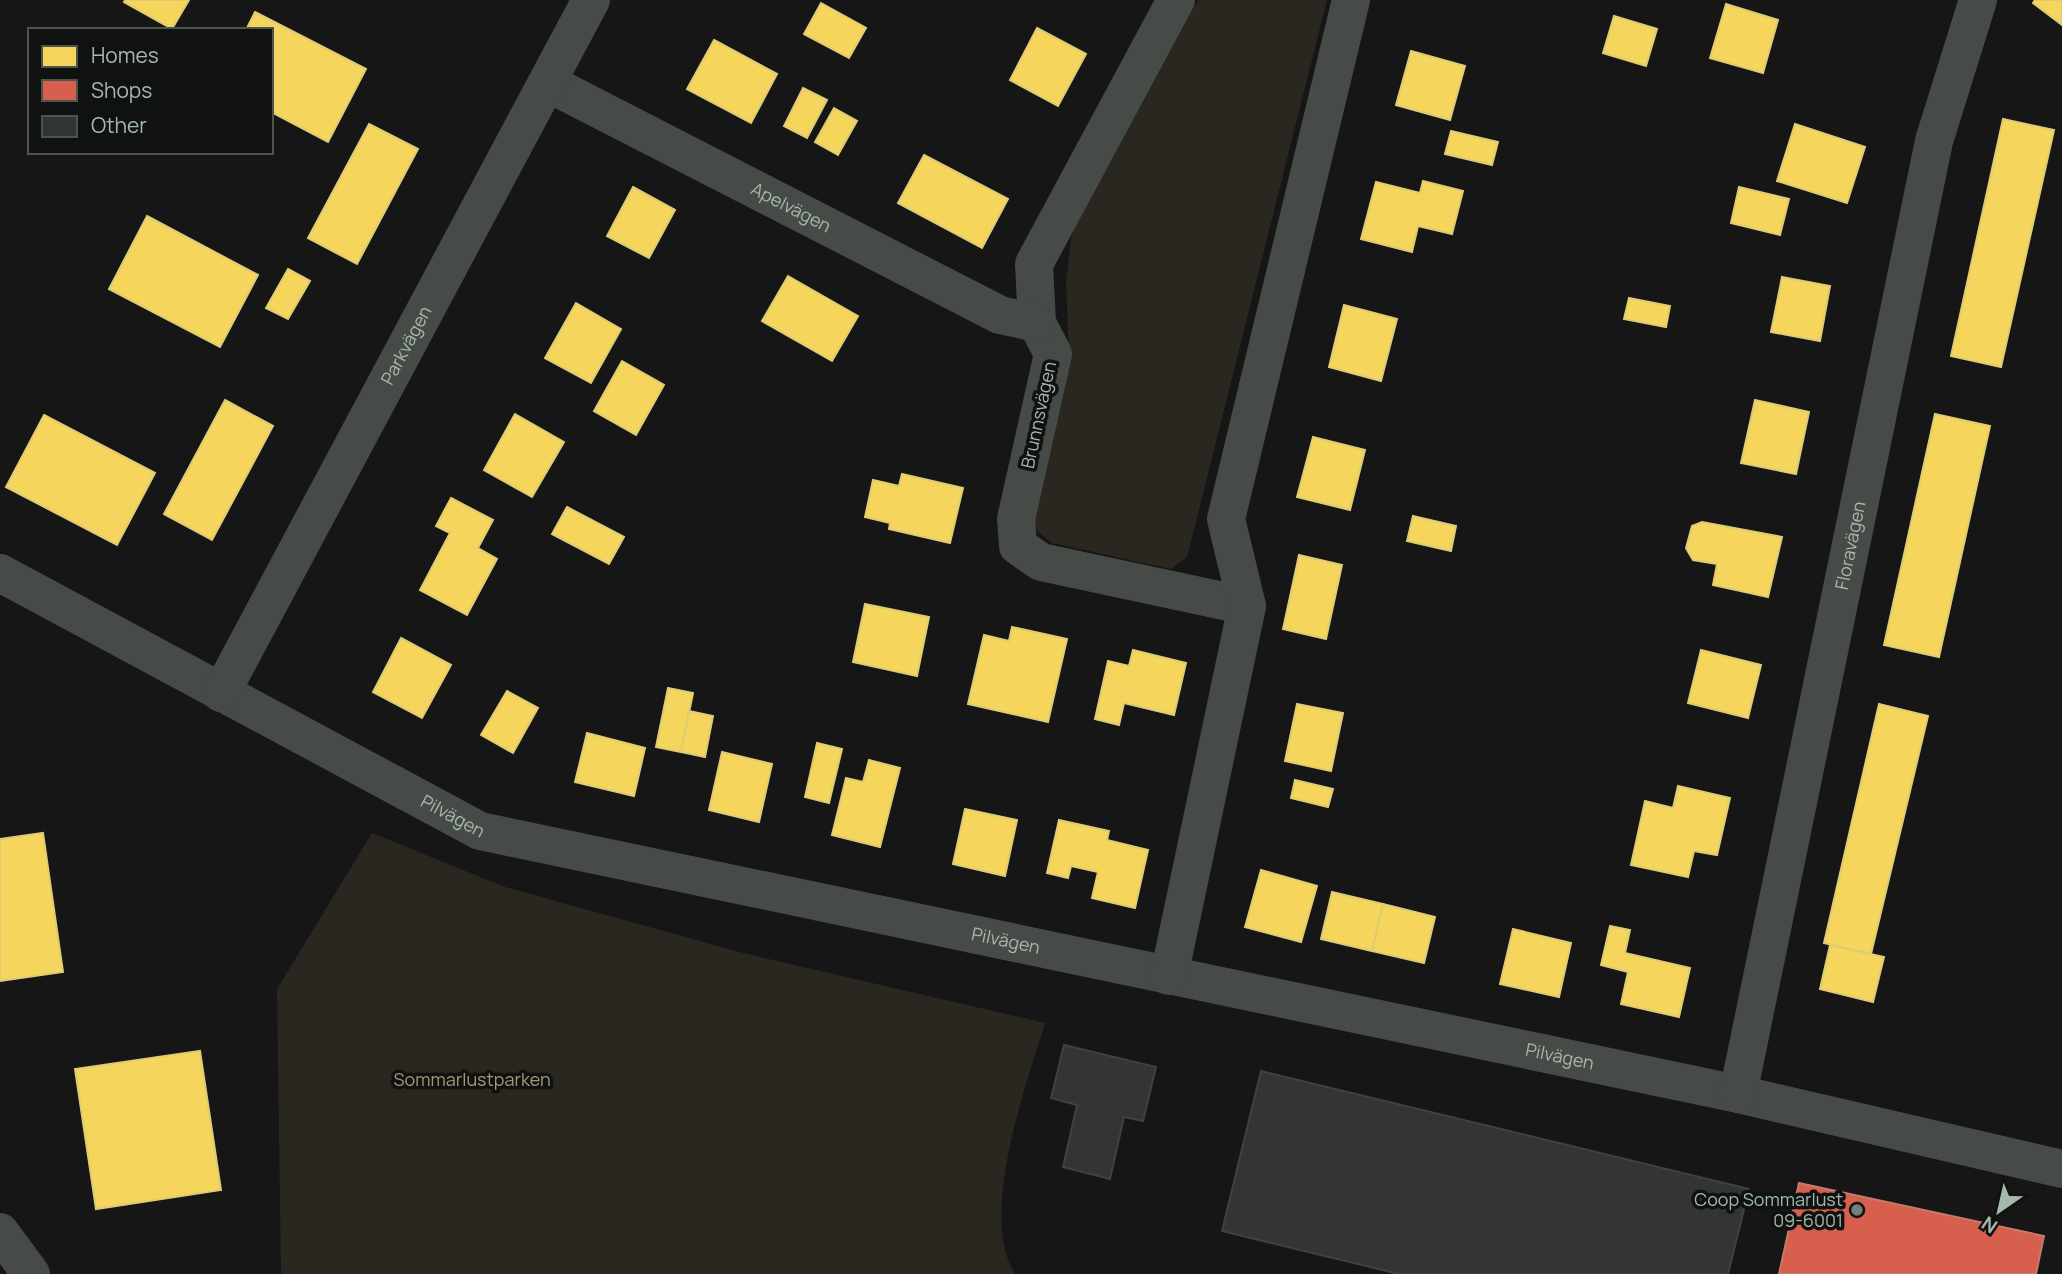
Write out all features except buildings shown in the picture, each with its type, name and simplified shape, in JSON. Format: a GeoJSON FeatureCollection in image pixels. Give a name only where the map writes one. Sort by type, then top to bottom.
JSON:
{"type":"FeatureCollection","features":[{"type":"Feature","properties":{"kind":"street","name":"Parkvägen"},"geometry":{"type":"LineString","coordinates":[[221,693],[591,0]]}},
{"type":"Feature","properties":{"kind":"street","name":"Brunnsvägen"},"geometry":{"type":"LineString","coordinates":[[1176,0],[1034,264],[1037,323],[1053,354],[1016,519],[1018,546],[1041,562],[1247,606]]}},
{"type":"Feature","properties":{"kind":"street"},"geometry":{"type":"LineString","coordinates":[[1169,976],[1247,606],[1226,519],[1351,0]]}},
{"type":"Feature","properties":{"kind":"street","name":"Floravägen"},"geometry":{"type":"LineString","coordinates":[[1738,1094],[1934,141],[1972,2]]}},
{"type":"Feature","properties":{"kind":"street","name":"Apelvägen"},"geometry":{"type":"LineString","coordinates":[[548,83],[1000,315],[1037,323]]}},
{"type":"Feature","properties":{"kind":"street","name":"Pilvägen"},"geometry":{"type":"LineString","coordinates":[[0,573],[480,831],[1738,1094],[2062,1169]]}},
{"type":"Feature","properties":{"kind":"street"},"geometry":{"type":"LineString","coordinates":[[0,1232],[30,1274]]}},
{"type":"Feature","properties":{"kind":"green space"},"geometry":{"type":"Polygon","coordinates":[[[1198,0],[1327,0],[1187,557],[1171,569],[1052,543],[1033,527],[1069,356],[1066,282],[1072,233],[1198,0]]]}},
{"type":"Feature","properties":{"kind":"green space","name":"Sommarlustparken"},"geometry":{"type":"Polygon","coordinates":[[[372,833],[505,887],[743,953],[1045,1023],[1017,1115],[1003,1185],[1001,1219],[1005,1249],[1015,1274],[281,1274],[277,989],[372,833]]]}},
{"type":"Feature","properties":{"kind":"place","name":"Coop Sommarlust 09-6001"},"geometry":{"type":"Point","coordinates":[1857,1210]}}]}
